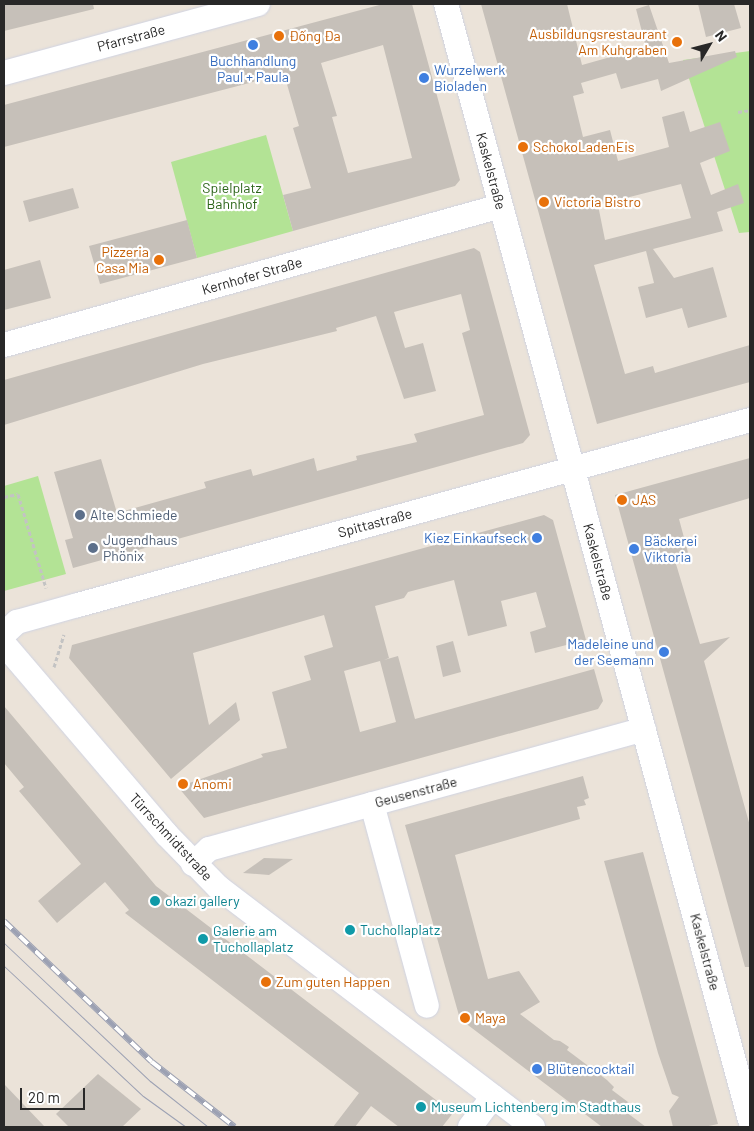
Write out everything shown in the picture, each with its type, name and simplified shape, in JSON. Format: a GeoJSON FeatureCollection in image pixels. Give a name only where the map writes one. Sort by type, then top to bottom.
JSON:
{"type":"FeatureCollection","features":[{"type":"Feature","properties":{"kind":"street","name":"Pfarrstraße"},"geometry":{"type":"LineString","coordinates":[[4,73],[258,4]]}},
{"type":"Feature","properties":{"kind":"street","name":"Kaskelstraße"},"geometry":{"type":"LineString","coordinates":[[446,4],[750,1120]]}},
{"type":"Feature","properties":{"kind":"street","name":"Kernhofer Straße"},"geometry":{"type":"LineString","coordinates":[[11,343],[501,206]]}},
{"type":"Feature","properties":{"kind":"street","name":"Spittastraße"},"geometry":{"type":"LineString","coordinates":[[4,634],[17,622],[750,420]]}},
{"type":"Feature","properties":{"kind":"street","name":"Türrschmidtstraße"},"geometry":{"type":"LineString","coordinates":[[4,644],[193,864],[218,887],[533,1127]]}},
{"type":"Feature","properties":{"kind":"street","name":"Geusenstraße"},"geometry":{"type":"LineString","coordinates":[[193,864],[209,849],[644,729]]}},
{"type":"Feature","properties":{"kind":"street"},"geometry":{"type":"LineString","coordinates":[[372,804],[427,1006]]}},
{"type":"Feature","properties":{"kind":"street"},"geometry":{"type":"LineString","coordinates":[[470,1127],[493,1097]]}},
{"type":"Feature","properties":{"kind":"path"},"geometry":{"type":"LineString","coordinates":[[738,112],[750,110]]}},
{"type":"Feature","properties":{"kind":"path"},"geometry":{"type":"LineString","coordinates":[[4,497],[18,494],[46,588]]}},
{"type":"Feature","properties":{"kind":"path"},"geometry":{"type":"LineString","coordinates":[[54,667],[64,634]]}},
{"type":"Feature","properties":{"kind":"green space"},"geometry":{"type":"Polygon","coordinates":[[[750,51],[750,232],[739,233],[683,60],[750,51]]]}},
{"type":"Feature","properties":{"kind":"green space","name":"Spielplatz Bahnhof"},"geometry":{"type":"Polygon","coordinates":[[[266,135],[293,231],[197,258],[171,162],[266,135]]]}},
{"type":"Feature","properties":{"kind":"green space"},"geometry":{"type":"Polygon","coordinates":[[[38,476],[66,574],[4,591],[4,486],[38,476]]]}},
{"type":"Feature","properties":{"kind":"building"},"geometry":{"type":"Polygon","coordinates":[[[4,4],[93,4],[94,9],[4,31],[4,4]]]}},
{"type":"Feature","properties":{"kind":"building"},"geometry":{"type":"Polygon","coordinates":[[[383,4],[412,4],[460,180],[455,186],[293,231],[283,195],[311,188],[293,128],[299,126],[284,74],[4,147],[4,105],[383,4]],[[383,45],[321,63],[337,116],[332,117],[348,173],[412,158],[383,45]]]}},
{"type":"Feature","properties":{"kind":"building"},"geometry":{"type":"Polygon","coordinates":[[[481,4],[567,4],[582,65],[646,47],[636,9],[649,5],[669,63],[735,51],[737,57],[661,91],[658,79],[621,89],[616,73],[581,83],[584,93],[573,96],[583,137],[610,130],[618,161],[669,147],[662,117],[684,111],[690,132],[720,122],[730,151],[700,163],[711,195],[738,184],[744,203],[717,212],[723,231],[653,249],[674,278],[713,267],[727,317],[688,328],[682,308],[646,318],[638,287],[654,283],[646,251],[594,265],[625,374],[653,366],[655,373],[750,345],[750,382],[597,424],[481,4]],[[681,184],[598,205],[605,240],[691,218],[681,184]]]}},
{"type":"Feature","properties":{"kind":"building"},"geometry":{"type":"Polygon","coordinates":[[[698,4],[734,4],[741,28],[706,37],[698,4]]]}},
{"type":"Feature","properties":{"kind":"building"},"geometry":{"type":"Polygon","coordinates":[[[73,188],[79,208],[29,222],[23,201],[73,188]]]}},
{"type":"Feature","properties":{"kind":"building"},"geometry":{"type":"Polygon","coordinates":[[[187,220],[197,258],[100,284],[89,246],[187,220]]]}},
{"type":"Feature","properties":{"kind":"building"},"geometry":{"type":"Polygon","coordinates":[[[474,248],[480,252],[530,435],[523,443],[73,568],[65,540],[73,538],[54,472],[101,459],[117,513],[206,488],[204,482],[251,469],[253,476],[314,458],[317,471],[357,460],[356,456],[417,442],[414,434],[484,415],[462,333],[470,330],[461,294],[394,312],[405,348],[423,343],[436,391],[404,399],[376,316],[336,328],[337,331],[203,364],[4,425],[4,380],[474,248]]]}},
{"type":"Feature","properties":{"kind":"building"},"geometry":{"type":"Polygon","coordinates":[[[40,260],[51,298],[4,310],[4,270],[40,260]]]}},
{"type":"Feature","properties":{"kind":"building"},"geometry":{"type":"Polygon","coordinates":[[[750,458],[750,498],[679,519],[690,560],[676,564],[700,644],[730,637],[704,661],[750,826],[750,967],[745,967],[615,495],[750,458]]]}},
{"type":"Feature","properties":{"kind":"building"},"geometry":{"type":"Polygon","coordinates":[[[544,515],[553,520],[586,640],[535,653],[530,632],[546,627],[536,592],[501,601],[507,626],[468,636],[454,580],[408,592],[404,598],[375,606],[389,658],[384,660],[398,656],[415,719],[594,669],[603,701],[598,709],[204,818],[178,787],[263,757],[261,754],[287,748],[272,692],[311,680],[304,656],[333,647],[324,615],[193,653],[209,725],[236,702],[240,720],[171,779],[69,658],[72,645],[544,515]],[[380,661],[344,671],[360,732],[396,722],[380,661]]]}},
{"type":"Feature","properties":{"kind":"building"},"geometry":{"type":"Polygon","coordinates":[[[453,641],[461,672],[443,677],[436,646],[453,641]]]}},
{"type":"Feature","properties":{"kind":"building"},"geometry":{"type":"Polygon","coordinates":[[[4,706],[156,886],[453,1113],[442,1127],[399,1127],[371,1106],[355,1127],[333,1127],[359,1093],[125,913],[129,910],[105,882],[57,923],[38,901],[81,864],[19,791],[24,787],[4,763],[4,706]]]}},
{"type":"Feature","properties":{"kind":"building"},"geometry":{"type":"Polygon","coordinates":[[[583,776],[589,798],[584,800],[586,805],[577,807],[580,819],[455,855],[488,979],[519,971],[540,1002],[520,1014],[554,1040],[560,1041],[569,1047],[567,1050],[607,1080],[614,1087],[612,1090],[632,1105],[626,1112],[646,1127],[602,1127],[460,1019],[405,825],[583,776]]]}},
{"type":"Feature","properties":{"kind":"building"},"geometry":{"type":"Polygon","coordinates":[[[643,852],[718,1124],[704,1127],[673,1127],[669,1111],[679,1097],[672,1094],[658,1053],[604,861],[643,852]]]}},
{"type":"Feature","properties":{"kind":"building"},"geometry":{"type":"Polygon","coordinates":[[[264,858],[293,859],[269,875],[243,873],[264,858]]]}},
{"type":"Feature","properties":{"kind":"building"},"geometry":{"type":"Polygon","coordinates":[[[98,1074],[141,1109],[122,1127],[69,1127],[56,1114],[98,1074]]]}},
{"type":"Feature","properties":{"kind":"building"},"geometry":{"type":"Polygon","coordinates":[[[4,1084],[45,1127],[4,1127],[4,1084]]]}},
{"type":"Feature","properties":{"kind":"tram line"},"geometry":{"type":"LineString","coordinates":[[4,943],[150,1081],[208,1127]]}},
{"type":"Feature","properties":{"kind":"tram line"},"geometry":{"type":"LineString","coordinates":[[4,966],[143,1096],[186,1127]]}},
{"type":"Feature","properties":{"kind":"railway"},"geometry":{"type":"LineString","coordinates":[[4,921],[152,1062],[235,1127]]}},
{"type":"Feature","properties":{"kind":"place","name":"Đống Đa"},"geometry":{"type":"Point","coordinates":[279,36]}},
{"type":"Feature","properties":{"kind":"place","name":"Ausbildungsrestaurant Am Kuhgraben"},"geometry":{"type":"Point","coordinates":[677,42]}},
{"type":"Feature","properties":{"kind":"place","name":"Buchhandlung Paul + Paula"},"geometry":{"type":"Point","coordinates":[253,45]}},
{"type":"Feature","properties":{"kind":"place","name":"Wurzelwerk Bioladen"},"geometry":{"type":"Point","coordinates":[424,78]}},
{"type":"Feature","properties":{"kind":"place","name":"SchokoLadenEis"},"geometry":{"type":"Point","coordinates":[523,147]}},
{"type":"Feature","properties":{"kind":"place","name":"Victoria Bistro"},"geometry":{"type":"Point","coordinates":[544,202]}},
{"type":"Feature","properties":{"kind":"place","name":"Pizzeria Casa Mia"},"geometry":{"type":"Point","coordinates":[159,260]}},
{"type":"Feature","properties":{"kind":"place","name":"JAS"},"geometry":{"type":"Point","coordinates":[622,500]}},
{"type":"Feature","properties":{"kind":"place","name":"Alte Schmiede"},"geometry":{"type":"Point","coordinates":[80,515]}},
{"type":"Feature","properties":{"kind":"place","name":"Kiez Einkaufseck"},"geometry":{"type":"Point","coordinates":[537,538]}},
{"type":"Feature","properties":{"kind":"place","name":"Jugendhaus Phönix"},"geometry":{"type":"Point","coordinates":[93,548]}},
{"type":"Feature","properties":{"kind":"place","name":"Bäckerei Viktoria"},"geometry":{"type":"Point","coordinates":[634,549]}},
{"type":"Feature","properties":{"kind":"place","name":"Madeleine und der Seemann"},"geometry":{"type":"Point","coordinates":[664,652]}},
{"type":"Feature","properties":{"kind":"place","name":"Anomi"},"geometry":{"type":"Point","coordinates":[183,784]}},
{"type":"Feature","properties":{"kind":"place","name":"okazi gallery"},"geometry":{"type":"Point","coordinates":[155,901]}},
{"type":"Feature","properties":{"kind":"place","name":"Tuchollaplatz"},"geometry":{"type":"Point","coordinates":[350,930]}},
{"type":"Feature","properties":{"kind":"place","name":"Galerie am Tuchollaplatz"},"geometry":{"type":"Point","coordinates":[203,939]}},
{"type":"Feature","properties":{"kind":"place","name":"Zum guten Happen"},"geometry":{"type":"Point","coordinates":[266,982]}},
{"type":"Feature","properties":{"kind":"place","name":"Maya"},"geometry":{"type":"Point","coordinates":[465,1018]}},
{"type":"Feature","properties":{"kind":"place","name":"Blütencocktail"},"geometry":{"type":"Point","coordinates":[537,1069]}},
{"type":"Feature","properties":{"kind":"place","name":"Museum Lichtenberg im Stadthaus"},"geometry":{"type":"Point","coordinates":[421,1107]}}]}
